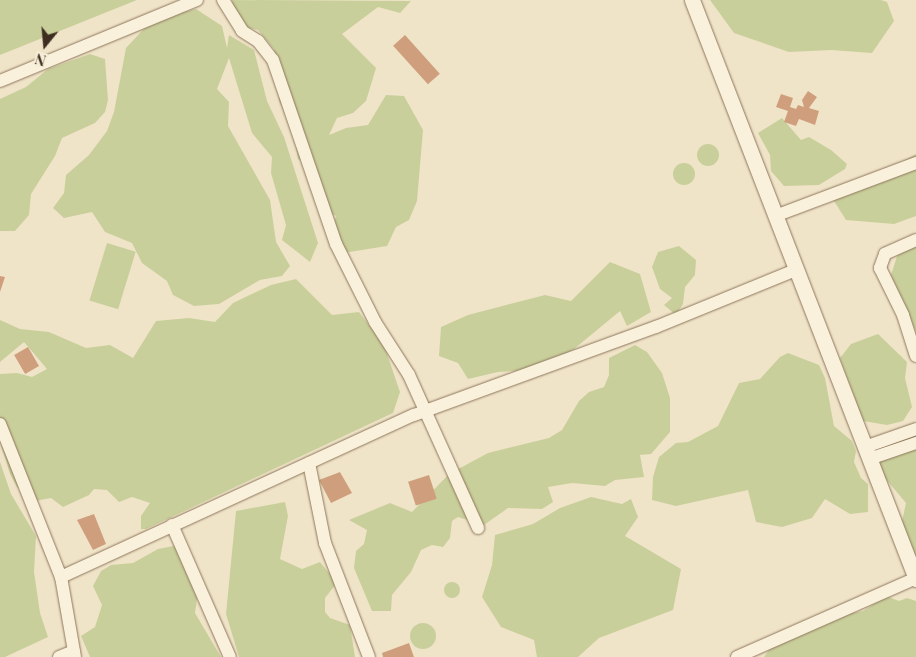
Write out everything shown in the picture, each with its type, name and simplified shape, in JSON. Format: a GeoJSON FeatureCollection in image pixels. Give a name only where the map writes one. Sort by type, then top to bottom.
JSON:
{"type":"FeatureCollection","features":[{"type":"Feature","properties":{"kind":"street"},"geometry":{"type":"LineString","coordinates":[[0,81],[197,0]]}},
{"type":"Feature","properties":{"kind":"street"},"geometry":{"type":"LineString","coordinates":[[223,0],[242,31],[258,41],[273,60],[336,244],[375,322],[409,375],[478,528]]}},
{"type":"Feature","properties":{"kind":"street"},"geometry":{"type":"LineString","coordinates":[[692,0],[916,579],[737,657]]}},
{"type":"Feature","properties":{"kind":"street"},"geometry":{"type":"LineString","coordinates":[[776,216],[916,163]]}},
{"type":"Feature","properties":{"kind":"street"},"geometry":{"type":"LineString","coordinates":[[916,240],[885,254],[880,268],[903,315],[916,356]]}},
{"type":"Feature","properties":{"kind":"street"},"geometry":{"type":"LineString","coordinates":[[61,577],[309,462],[425,411],[656,327],[796,270]]}},
{"type":"Feature","properties":{"kind":"street"},"geometry":{"type":"LineString","coordinates":[[0,424],[61,577],[74,654],[59,657]]}},
{"type":"Feature","properties":{"kind":"street"},"geometry":{"type":"LineString","coordinates":[[867,453],[916,430]]}},
{"type":"Feature","properties":{"kind":"street"},"geometry":{"type":"LineString","coordinates":[[867,453],[916,443]]}},
{"type":"Feature","properties":{"kind":"street"},"geometry":{"type":"LineString","coordinates":[[309,462],[325,543],[369,657]]}},
{"type":"Feature","properties":{"kind":"street"},"geometry":{"type":"LineString","coordinates":[[172,525],[230,657]]}},
{"type":"Feature","properties":{"kind":"green space"},"geometry":{"type":"Polygon","coordinates":[[[0,0],[137,0],[0,55],[0,0]]]}},
{"type":"Feature","properties":{"kind":"green space"},"geometry":{"type":"Polygon","coordinates":[[[232,0],[411,1],[400,13],[378,7],[342,34],[376,68],[366,101],[353,113],[337,118],[329,135],[346,128],[368,125],[386,95],[404,96],[423,130],[417,201],[409,220],[396,227],[387,246],[343,253],[332,229],[336,216],[320,208],[314,166],[298,159],[293,128],[279,101],[274,49],[258,30],[235,25],[232,0]]]}},
{"type":"Feature","properties":{"kind":"green space"},"geometry":{"type":"Polygon","coordinates":[[[710,0],[881,0],[887,2],[894,21],[872,53],[831,50],[789,52],[734,33],[710,0]]]}},
{"type":"Feature","properties":{"kind":"green space"},"geometry":{"type":"Polygon","coordinates":[[[196,9],[222,26],[227,48],[229,35],[254,50],[267,101],[284,137],[318,243],[310,262],[282,240],[286,225],[271,173],[272,157],[252,133],[229,58],[217,89],[229,102],[228,126],[270,200],[276,242],[290,266],[282,276],[260,280],[219,304],[194,306],[173,295],[167,281],[142,263],[132,243],[105,232],[92,212],[64,218],[53,208],[64,193],[66,175],[89,155],[107,131],[114,112],[126,48],[153,19],[196,9]]]}},
{"type":"Feature","properties":{"kind":"green space"},"geometry":{"type":"Polygon","coordinates":[[[90,54],[105,59],[108,100],[105,112],[95,123],[62,138],[55,156],[31,194],[29,215],[15,231],[0,231],[0,99],[26,87],[48,69],[90,54]]]}},
{"type":"Feature","properties":{"kind":"green space"},"geometry":{"type":"Polygon","coordinates":[[[782,118],[801,140],[809,137],[831,150],[847,164],[845,169],[819,185],[784,186],[771,171],[770,155],[758,133],[782,118]]]}},
{"type":"Feature","properties":{"kind":"green space"},"geometry":{"type":"Polygon","coordinates":[[[708,144],[716,147],[719,155],[716,163],[708,166],[700,163],[697,155],[700,147],[708,144]]]}},
{"type":"Feature","properties":{"kind":"green space"},"geometry":{"type":"Polygon","coordinates":[[[916,154],[916,216],[894,224],[846,220],[829,193],[884,172],[916,154]]]}},
{"type":"Feature","properties":{"kind":"green space"},"geometry":{"type":"Polygon","coordinates":[[[684,163],[694,170],[695,174],[688,184],[684,185],[674,178],[673,174],[680,164],[684,163]]]}},
{"type":"Feature","properties":{"kind":"green space"},"geometry":{"type":"Polygon","coordinates":[[[916,236],[916,332],[891,275],[899,250],[916,236]]]}},
{"type":"Feature","properties":{"kind":"green space"},"geometry":{"type":"Polygon","coordinates":[[[107,243],[136,252],[118,309],[89,300],[107,243]]]}},
{"type":"Feature","properties":{"kind":"green space"},"geometry":{"type":"Polygon","coordinates":[[[679,246],[696,260],[695,275],[685,287],[683,304],[676,315],[664,305],[672,298],[660,289],[652,267],[658,252],[679,246]]]}},
{"type":"Feature","properties":{"kind":"green space"},"geometry":{"type":"Polygon","coordinates":[[[610,262],[640,274],[651,312],[627,326],[620,311],[574,349],[541,369],[498,372],[468,379],[458,363],[439,356],[441,327],[468,315],[545,295],[571,301],[610,262]]]}},
{"type":"Feature","properties":{"kind":"green space"},"geometry":{"type":"Polygon","coordinates":[[[296,279],[332,315],[359,312],[384,345],[400,392],[393,413],[146,529],[141,529],[141,516],[150,503],[132,497],[119,502],[107,490],[94,489],[89,495],[63,507],[51,498],[35,501],[17,487],[10,474],[0,441],[0,374],[17,373],[32,377],[47,369],[24,342],[0,362],[0,320],[20,329],[49,332],[86,348],[110,345],[133,358],[156,321],[189,318],[215,322],[233,303],[271,285],[296,279]]]}},
{"type":"Feature","properties":{"kind":"green space"},"geometry":{"type":"Polygon","coordinates":[[[878,334],[907,362],[905,378],[912,407],[903,421],[887,425],[863,421],[840,358],[851,344],[878,334]]]}},
{"type":"Feature","properties":{"kind":"green space"},"geometry":{"type":"Polygon","coordinates":[[[635,345],[647,352],[662,373],[670,398],[670,432],[651,454],[640,455],[644,477],[615,480],[605,486],[572,483],[548,487],[553,502],[542,509],[508,508],[484,525],[458,517],[452,521],[450,538],[443,547],[432,545],[421,550],[411,572],[392,595],[391,611],[372,611],[354,568],[356,551],[364,544],[367,530],[349,520],[390,503],[412,512],[449,474],[488,453],[549,438],[562,430],[579,401],[589,392],[604,387],[609,375],[609,358],[635,345]]]}},
{"type":"Feature","properties":{"kind":"green space"},"geometry":{"type":"Polygon","coordinates":[[[788,353],[819,365],[825,378],[834,426],[852,441],[856,451],[854,462],[861,478],[868,484],[868,512],[850,514],[825,499],[812,518],[782,527],[756,522],[748,490],[676,506],[652,500],[653,477],[659,457],[676,443],[688,442],[718,426],[739,383],[760,379],[780,357],[788,353]]]}},
{"type":"Feature","properties":{"kind":"green space"},"geometry":{"type":"Polygon","coordinates":[[[916,432],[916,559],[901,526],[906,503],[879,471],[878,455],[887,438],[916,432]]]}},
{"type":"Feature","properties":{"kind":"green space"},"geometry":{"type":"Polygon","coordinates":[[[0,462],[11,494],[36,536],[34,572],[40,613],[48,637],[5,657],[0,657],[0,462]]]}},
{"type":"Feature","properties":{"kind":"green space"},"geometry":{"type":"Polygon","coordinates":[[[591,497],[622,504],[631,499],[638,517],[625,536],[681,569],[673,610],[599,638],[578,657],[537,657],[534,640],[501,627],[482,597],[492,565],[495,535],[533,524],[560,508],[591,497]]]}},
{"type":"Feature","properties":{"kind":"green space"},"geometry":{"type":"Polygon","coordinates":[[[285,502],[288,516],[280,559],[302,569],[320,562],[329,573],[336,584],[325,598],[325,612],[330,618],[350,625],[355,657],[239,657],[226,614],[236,511],[285,502]]]}},
{"type":"Feature","properties":{"kind":"green space"},"geometry":{"type":"Polygon","coordinates":[[[179,545],[199,586],[195,613],[221,657],[90,657],[81,636],[95,627],[102,605],[93,586],[101,571],[111,565],[133,563],[158,549],[179,545]]]}},
{"type":"Feature","properties":{"kind":"green space"},"geometry":{"type":"Polygon","coordinates":[[[452,582],[458,584],[460,590],[458,596],[452,598],[446,596],[444,590],[446,584],[452,582]]]}},
{"type":"Feature","properties":{"kind":"green space"},"geometry":{"type":"Polygon","coordinates":[[[886,596],[899,601],[907,598],[916,601],[916,657],[764,657],[776,640],[826,618],[863,611],[886,596]]]}},
{"type":"Feature","properties":{"kind":"green space"},"geometry":{"type":"Polygon","coordinates":[[[423,623],[432,627],[436,636],[432,645],[423,649],[414,645],[410,636],[414,627],[423,623]]]}},
{"type":"Feature","properties":{"kind":"building"},"geometry":{"type":"Polygon","coordinates":[[[405,35],[440,74],[428,84],[393,46],[405,35]]]}},
{"type":"Feature","properties":{"kind":"building"},"geometry":{"type":"Polygon","coordinates":[[[808,91],[817,97],[809,108],[819,111],[815,125],[799,119],[796,126],[784,122],[788,111],[776,107],[781,94],[793,98],[790,107],[796,109],[798,105],[804,107],[802,100],[808,91]]]}},
{"type":"Feature","properties":{"kind":"building"},"geometry":{"type":"Polygon","coordinates":[[[0,276],[5,277],[0,292],[0,276]]]}},
{"type":"Feature","properties":{"kind":"building"},"geometry":{"type":"Polygon","coordinates":[[[28,347],[39,366],[25,374],[14,355],[28,347]]]}},
{"type":"Feature","properties":{"kind":"building"},"geometry":{"type":"Polygon","coordinates":[[[340,472],[352,493],[331,503],[319,480],[340,472]]]}},
{"type":"Feature","properties":{"kind":"building"},"geometry":{"type":"Polygon","coordinates":[[[429,475],[437,499],[416,506],[408,482],[429,475]]]}},
{"type":"Feature","properties":{"kind":"building"},"geometry":{"type":"Polygon","coordinates":[[[94,514],[106,544],[93,550],[77,520],[94,514]]]}},
{"type":"Feature","properties":{"kind":"building"},"geometry":{"type":"Polygon","coordinates":[[[409,643],[414,657],[383,657],[382,653],[409,643]]]}}]}
